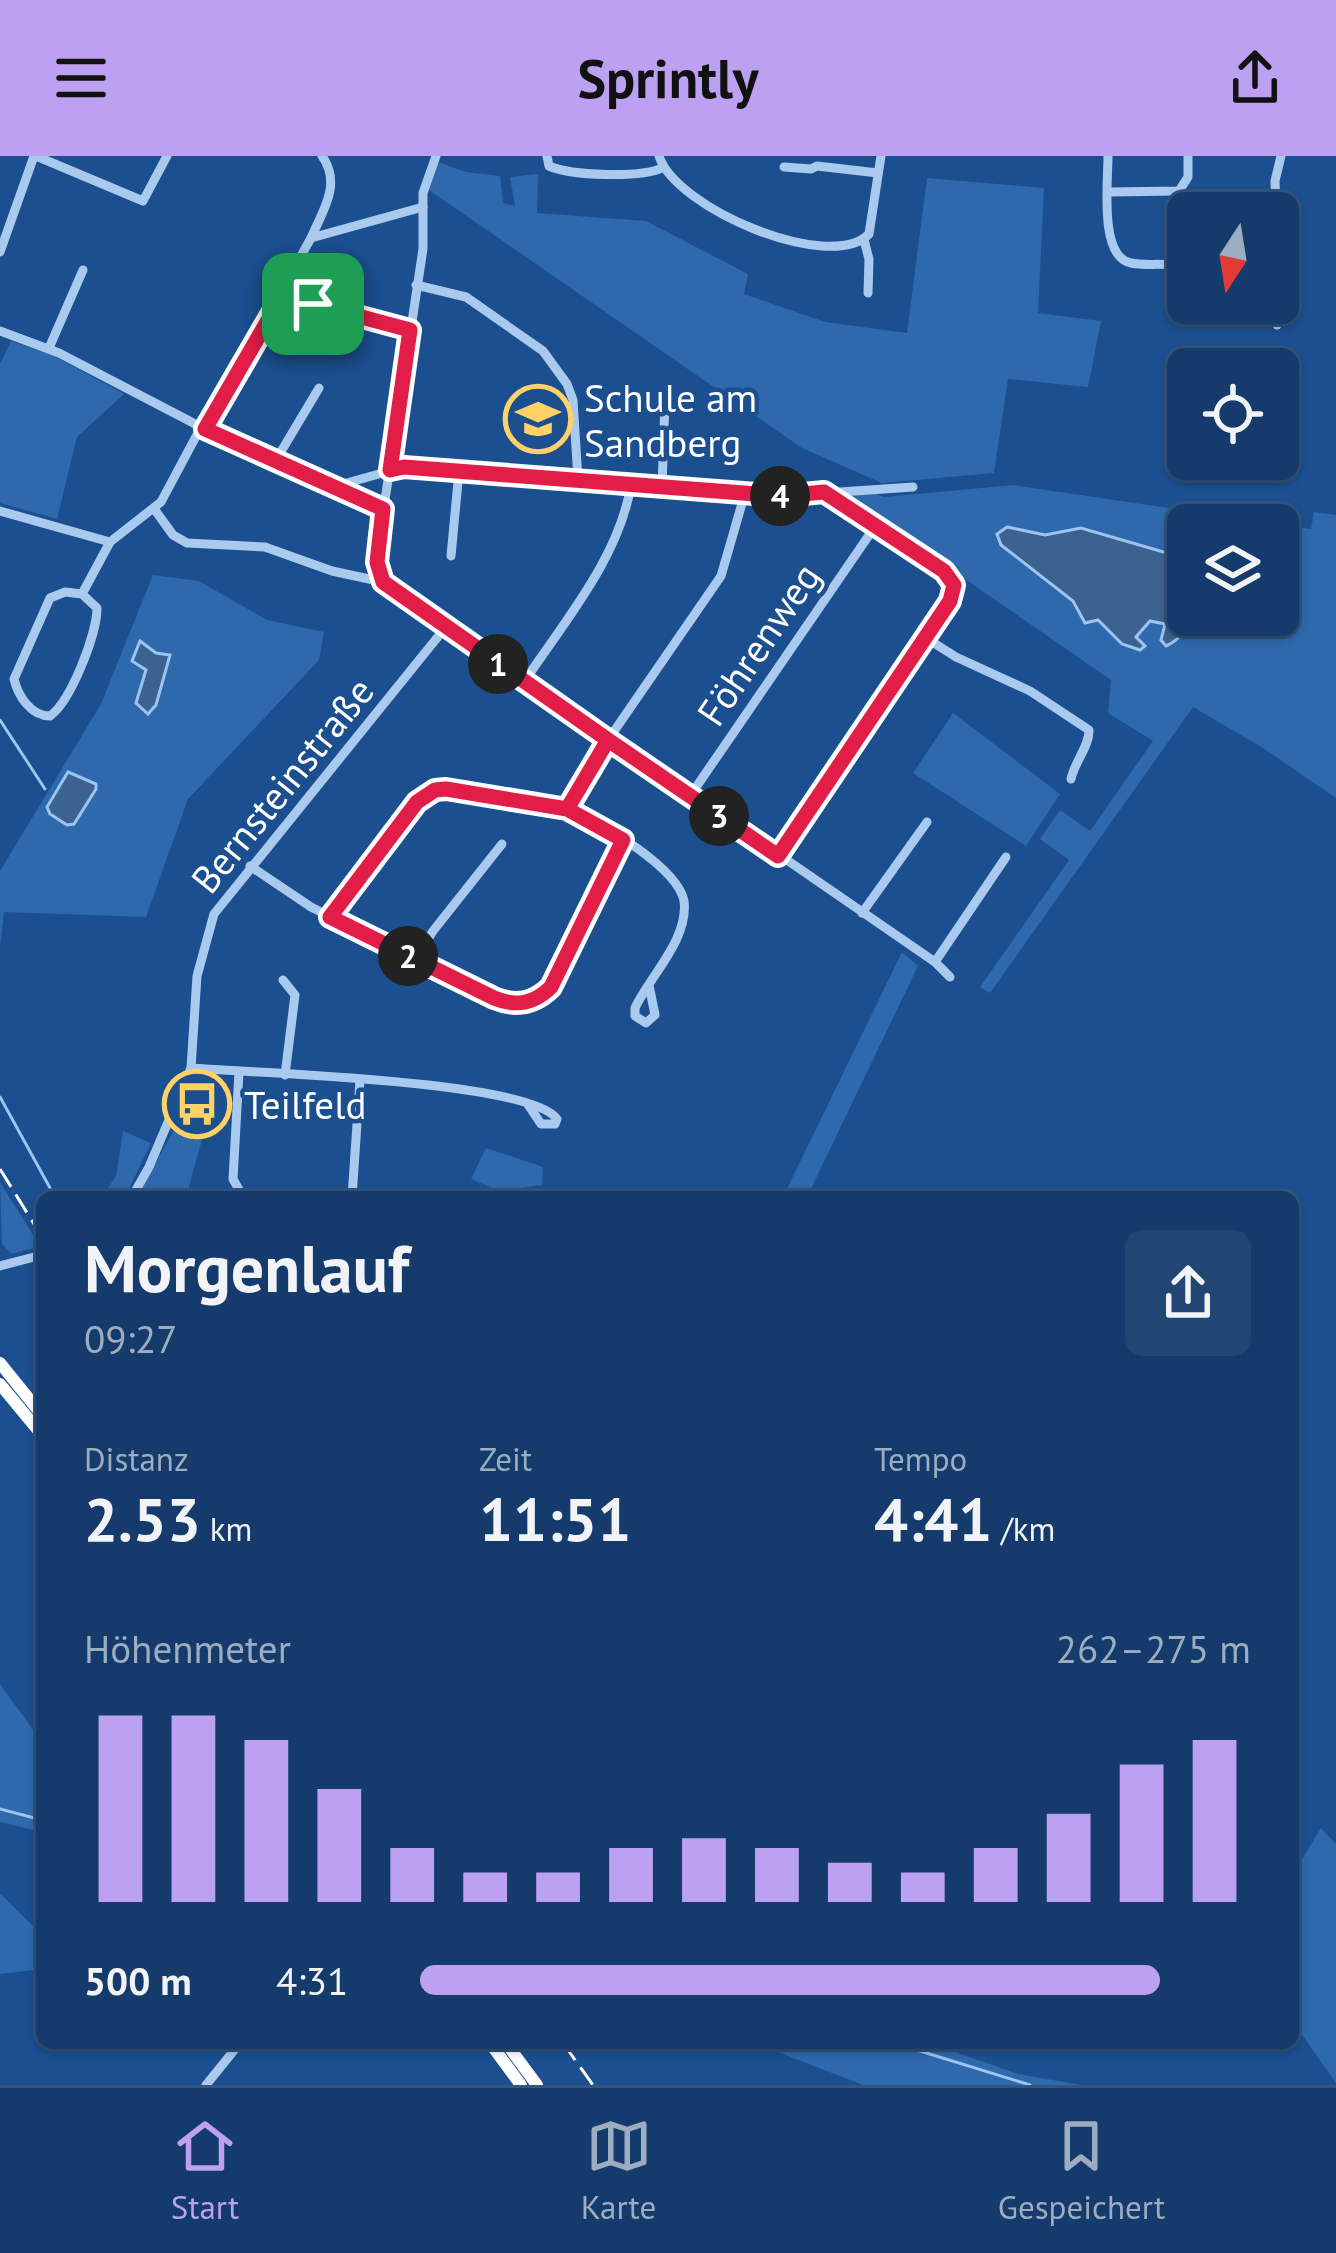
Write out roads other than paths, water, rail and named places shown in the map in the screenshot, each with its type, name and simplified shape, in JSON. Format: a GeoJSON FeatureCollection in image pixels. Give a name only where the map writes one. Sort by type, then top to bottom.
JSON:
{"type":"FeatureCollection","features":[{"type":"Feature","properties":{"kind":"highway"},"geometry":{"type":"LineString","coordinates":[[0,1364],[36,1408]]}},
{"type":"Feature","properties":{"kind":"highway"},"geometry":{"type":"LineString","coordinates":[[0,1384],[36,1428]]}},
{"type":"Feature","properties":{"kind":"highway"},"geometry":{"type":"LineString","coordinates":[[494,2049],[520,2085]]}},
{"type":"Feature","properties":{"kind":"highway"},"geometry":{"type":"LineString","coordinates":[[510,2049],[537,2085]]}},
{"type":"Feature","properties":{"kind":"street"},"geometry":{"type":"LineString","coordinates":[[0,251],[35,156],[143,201],[167,156]]}},
{"type":"Feature","properties":{"kind":"street"},"geometry":{"type":"LineString","coordinates":[[82,594],[110,542],[154,510],[285,291],[332,180],[322,156]]}},
{"type":"Feature","properties":{"kind":"street"},"geometry":{"type":"LineString","coordinates":[[547,156],[549,166],[564,171],[649,175],[660,162],[698,201],[757,233],[848,246],[864,239],[873,222],[880,156]]}},
{"type":"Feature","properties":{"kind":"street"},"geometry":{"type":"LineString","coordinates":[[1108,156],[1110,246],[1120,259],[1132,263],[1167,264]]}},
{"type":"Feature","properties":{"kind":"street"},"geometry":{"type":"LineString","coordinates":[[1108,192],[1179,191],[1188,177],[1188,156]]}},
{"type":"Feature","properties":{"kind":"street"},"geometry":{"type":"LineString","coordinates":[[1275,192],[1281,156]]}},
{"type":"Feature","properties":{"kind":"street"},"geometry":{"type":"LineString","coordinates":[[383,582],[377,562],[383,509],[423,248],[425,182],[435,157]]}},
{"type":"Feature","properties":{"kind":"street"},"geometry":{"type":"LineString","coordinates":[[784,166],[878,173]]}},
{"type":"Feature","properties":{"kind":"street"},"geometry":{"type":"LineString","coordinates":[[311,238],[423,207]]}},
{"type":"Feature","properties":{"kind":"street"},"geometry":{"type":"LineString","coordinates":[[864,239],[868,293]]}},
{"type":"Feature","properties":{"kind":"street"},"geometry":{"type":"LineString","coordinates":[[49,348],[83,270]]}},
{"type":"Feature","properties":{"kind":"street"},"geometry":{"type":"LineString","coordinates":[[416,285],[466,297],[543,351],[567,384],[576,418],[578,480]]}},
{"type":"Feature","properties":{"kind":"street"},"geometry":{"type":"LineString","coordinates":[[285,291],[313,304],[410,330]]}},
{"type":"Feature","properties":{"kind":"street"},"geometry":{"type":"LineString","coordinates":[[0,331],[49,348],[203,428],[383,509]]}},
{"type":"Feature","properties":{"kind":"street"},"geometry":{"type":"LineString","coordinates":[[276,460],[319,388]]}},
{"type":"Feature","properties":{"kind":"street"},"geometry":{"type":"LineString","coordinates":[[662,487],[665,400]]}},
{"type":"Feature","properties":{"kind":"street"},"geometry":{"type":"LineString","coordinates":[[336,486],[404,467],[790,496],[913,488]]}},
{"type":"Feature","properties":{"kind":"street"},"geometry":{"type":"LineString","coordinates":[[451,556],[459,471]]}},
{"type":"Feature","properties":{"kind":"street"},"geometry":{"type":"LineString","coordinates":[[524,682],[597,571],[619,530],[631,485]]}},
{"type":"Feature","properties":{"kind":"street"},"geometry":{"type":"LineString","coordinates":[[778,856],[954,592],[951,578],[824,492]]}},
{"type":"Feature","properties":{"kind":"street"},"geometry":{"type":"LineString","coordinates":[[567,809],[608,740],[721,576],[745,493]]}},
{"type":"Feature","properties":{"kind":"street"},"geometry":{"type":"LineString","coordinates":[[154,510],[173,536],[187,543],[266,547],[332,571],[383,582],[935,962],[950,977]]}},
{"type":"Feature","properties":{"kind":"street"},"geometry":{"type":"LineString","coordinates":[[0,511],[110,542]]}},
{"type":"Feature","properties":{"kind":"street","name":"Föhrenweg"},"geometry":{"type":"LineString","coordinates":[[690,796],[876,525]]}},
{"type":"Feature","properties":{"kind":"street"},"geometry":{"type":"LineString","coordinates":[[65,592],[82,594],[97,608],[94,626],[64,701],[50,716],[41,716],[15,686],[16,670],[50,598],[65,592]]}},
{"type":"Feature","properties":{"kind":"street","name":"Bernsteinstraße"},"geometry":{"type":"LineString","coordinates":[[136,1191],[190,1068],[196,976],[208,929],[225,897],[445,628]]}},
{"type":"Feature","properties":{"kind":"street"},"geometry":{"type":"LineString","coordinates":[[926,638],[965,662],[1030,691],[1089,730],[1071,779]]}},
{"type":"Feature","properties":{"kind":"street"},"geometry":{"type":"LineString","coordinates":[[330,917],[402,820],[435,790],[470,791],[567,809],[623,840],[670,876],[684,902],[680,930],[649,985]]}},
{"type":"Feature","properties":{"kind":"street"},"geometry":{"type":"LineString","coordinates":[[862,914],[927,822]]}},
{"type":"Feature","properties":{"kind":"street"},"geometry":{"type":"LineString","coordinates":[[250,866],[330,917],[506,1003],[520,1004],[551,987],[623,840]]}},
{"type":"Feature","properties":{"kind":"street"},"geometry":{"type":"LineString","coordinates":[[416,959],[502,844]]}},
{"type":"Feature","properties":{"kind":"street"},"geometry":{"type":"LineString","coordinates":[[935,962],[1006,857]]}},
{"type":"Feature","properties":{"kind":"street"},"geometry":{"type":"LineString","coordinates":[[283,980],[296,995],[285,1075]]}},
{"type":"Feature","properties":{"kind":"street"},"geometry":{"type":"LineString","coordinates":[[190,1068],[471,1090],[527,1103]]}},
{"type":"Feature","properties":{"kind":"street"},"geometry":{"type":"LineString","coordinates":[[238,1072],[233,1179],[240,1191]]}},
{"type":"Feature","properties":{"kind":"street"},"geometry":{"type":"LineString","coordinates":[[352,1191],[360,1080]]}},
{"type":"Feature","properties":{"kind":"street"},"geometry":{"type":"LineString","coordinates":[[0,1267],[36,1257]]}},
{"type":"Feature","properties":{"kind":"street"},"geometry":{"type":"LineString","coordinates":[[206,2085],[234,2049]]}},
{"type":"Feature","properties":{"kind":"waterway"},"geometry":{"type":"LineString","coordinates":[[0,720],[45,789]]}},
{"type":"Feature","properties":{"kind":"waterway"},"geometry":{"type":"LineString","coordinates":[[0,1097],[52,1191]]}},
{"type":"Feature","properties":{"kind":"waterway"},"geometry":{"type":"LineString","coordinates":[[0,1809],[36,1818]]}},
{"type":"Feature","properties":{"kind":"waterway"},"geometry":{"type":"LineString","coordinates":[[913,2049],[1030,2085]]}},
{"type":"Feature","properties":{"kind":"railway"},"geometry":{"type":"LineString","coordinates":[[0,1169],[36,1227]]}},
{"type":"Feature","properties":{"kind":"railway"},"geometry":{"type":"LineString","coordinates":[[567,2049],[593,2085]]}},
{"type":"Feature","properties":{"kind":"place","name":"Schule am Sandberg"},"geometry":{"type":"Point","coordinates":[538,419]}},
{"type":"Feature","properties":{"kind":"place","name":"Teilfeld"},"geometry":{"type":"Point","coordinates":[197,1104]}}]}
